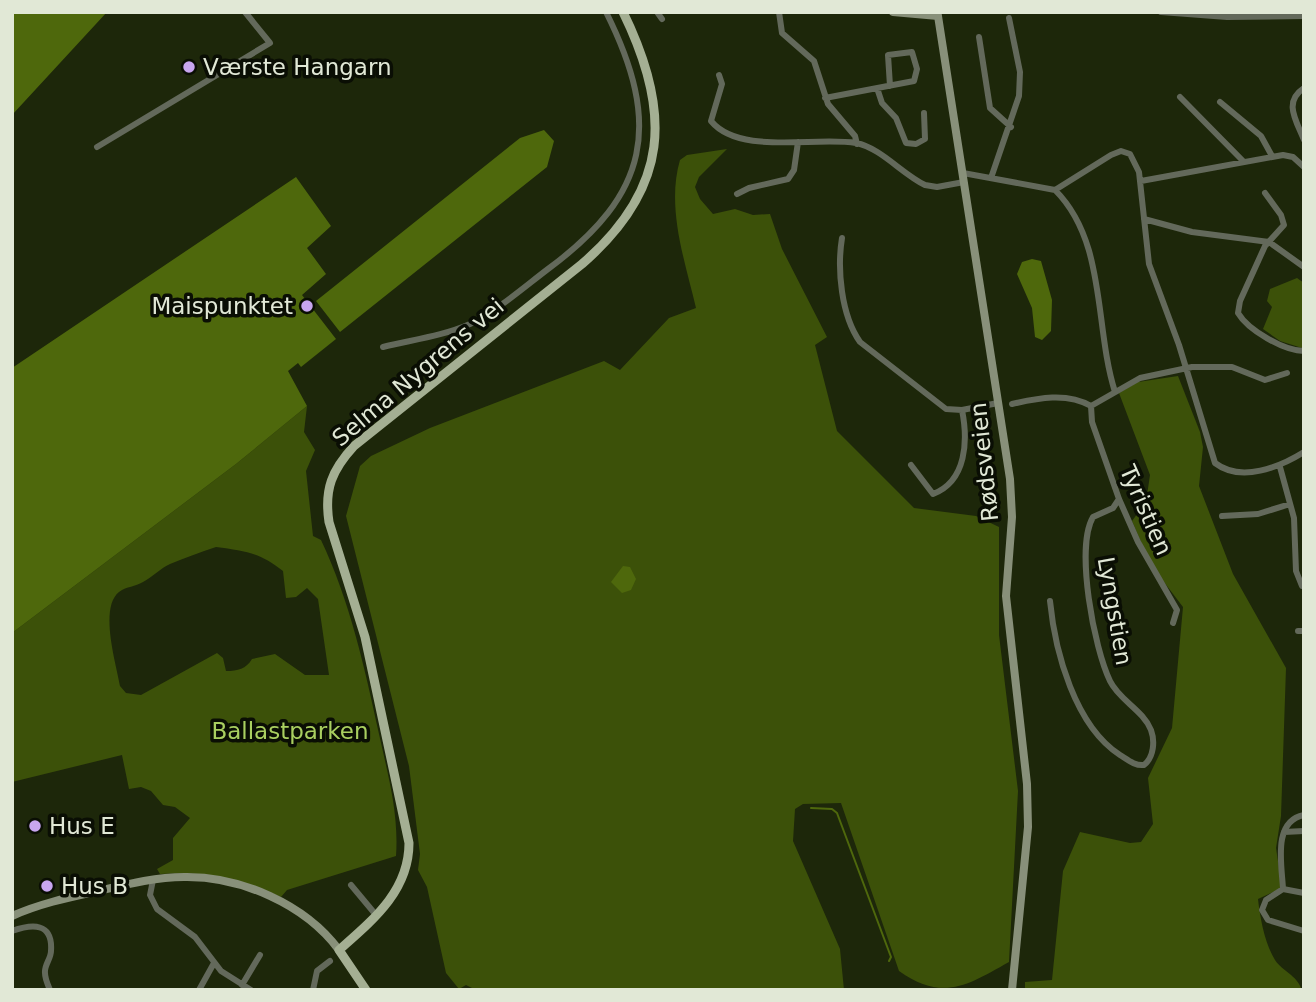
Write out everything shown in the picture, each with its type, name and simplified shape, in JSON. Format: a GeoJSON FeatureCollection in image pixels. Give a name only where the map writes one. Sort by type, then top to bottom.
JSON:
{"type":"FeatureCollection","features":[{"type":"Feature","properties":{"kind":"main road","name":"Selma Nygrens vei"},"geometry":{"type":"LineString","coordinates":[[339,950],[391,899],[405,875],[409,843],[371,663],[329,522],[327,505],[331,478],[354,446],[582,264],[612,237],[629,213],[649,171],[656,115],[645,57],[623,12]]}},
{"type":"Feature","properties":{"kind":"main road"},"geometry":{"type":"LineString","coordinates":[[339,950],[366,990]]}},
{"type":"Feature","properties":{"kind":"street"},"geometry":{"type":"LineString","coordinates":[[97,147],[270,43],[245,12]]}},
{"type":"Feature","properties":{"kind":"street"},"geometry":{"type":"LineString","coordinates":[[383,346],[448,331],[488,314],[585,240],[613,208],[636,160],[640,115],[634,78],[607,12]]}},
{"type":"Feature","properties":{"kind":"street"},"geometry":{"type":"LineString","coordinates":[[657,12],[662,19]]}},
{"type":"Feature","properties":{"kind":"street"},"geometry":{"type":"LineString","coordinates":[[779,12],[782,33],[814,61],[825,98],[855,136],[857,144]]}},
{"type":"Feature","properties":{"kind":"street"},"geometry":{"type":"LineString","coordinates":[[893,12],[936,14]]}},
{"type":"Feature","properties":{"kind":"street"},"geometry":{"type":"LineString","coordinates":[[1161,12],[1227,17],[1304,16]]}},
{"type":"Feature","properties":{"kind":"street","name":"Rødsveien"},"geometry":{"type":"LineString","coordinates":[[936,14],[1010,479],[1012,517],[1007,606],[1027,784],[1028,827],[1012,990]]}},
{"type":"Feature","properties":{"kind":"street"},"geometry":{"type":"LineString","coordinates":[[991,177],[1011,127],[1021,85],[1009,18]]}},
{"type":"Feature","properties":{"kind":"street"},"geometry":{"type":"LineString","coordinates":[[979,37],[990,108],[1011,127]]}},
{"type":"Feature","properties":{"kind":"street"},"geometry":{"type":"LineString","coordinates":[[825,98],[890,86],[917,79],[912,52],[888,55],[890,86]]}},
{"type":"Feature","properties":{"kind":"street"},"geometry":{"type":"LineString","coordinates":[[719,75],[722,84],[711,114],[712,124],[755,142],[857,144],[925,185],[937,187],[963,178],[991,177],[1055,190],[1077,218],[1095,273],[1103,343],[1115,392]]}},
{"type":"Feature","properties":{"kind":"street"},"geometry":{"type":"LineString","coordinates":[[877,88],[882,103],[896,118],[906,143],[916,144],[925,139],[923,113]]}},
{"type":"Feature","properties":{"kind":"street"},"geometry":{"type":"LineString","coordinates":[[1304,88],[1291,102],[1304,140]]}},
{"type":"Feature","properties":{"kind":"street"},"geometry":{"type":"LineString","coordinates":[[1180,97],[1243,161]]}},
{"type":"Feature","properties":{"kind":"street"},"geometry":{"type":"LineString","coordinates":[[1220,102],[1261,136],[1272,156]]}},
{"type":"Feature","properties":{"kind":"street"},"geometry":{"type":"LineString","coordinates":[[737,194],[749,188],[788,178],[794,170],[798,142]]}},
{"type":"Feature","properties":{"kind":"street"},"geometry":{"type":"LineString","coordinates":[[1055,190],[1121,151],[1135,160],[1141,181],[1149,264],[1187,369],[1215,463],[1228,469],[1252,471],[1280,467],[1304,452]]}},
{"type":"Feature","properties":{"kind":"street"},"geometry":{"type":"LineString","coordinates":[[1141,181],[1272,156],[1290,156],[1304,167]]}},
{"type":"Feature","properties":{"kind":"street"},"geometry":{"type":"LineString","coordinates":[[1265,193],[1284,222],[1283,229],[1269,242],[1240,300],[1238,313],[1245,321],[1277,342],[1304,351]]}},
{"type":"Feature","properties":{"kind":"street"},"geometry":{"type":"LineString","coordinates":[[1143,219],[1192,232],[1269,242],[1304,267]]}},
{"type":"Feature","properties":{"kind":"street"},"geometry":{"type":"LineString","coordinates":[[842,238],[842,281],[853,332],[860,342],[935,402],[949,410],[998,403]]}},
{"type":"Feature","properties":{"kind":"street"},"geometry":{"type":"LineString","coordinates":[[1012,404],[1042,397],[1078,400],[1091,406],[1140,378],[1187,369],[1228,366],[1265,380],[1287,373]]}},
{"type":"Feature","properties":{"kind":"street","name":"Tyristien"},"geometry":{"type":"LineString","coordinates":[[1091,406],[1092,422],[1119,499],[1138,542],[1177,610],[1173,623]]}},
{"type":"Feature","properties":{"kind":"street"},"geometry":{"type":"LineString","coordinates":[[911,465],[933,494],[954,475],[964,457],[966,431],[962,410]]}},
{"type":"Feature","properties":{"kind":"street"},"geometry":{"type":"LineString","coordinates":[[1280,467],[1296,530],[1296,571],[1302,586]]}},
{"type":"Feature","properties":{"kind":"street","name":"Lyngstien"},"geometry":{"type":"LineString","coordinates":[[1050,601],[1058,649],[1088,722],[1111,749],[1142,766],[1150,758],[1153,738],[1147,723],[1110,681],[1096,632],[1086,556],[1086,538],[1093,517],[1113,508],[1119,499]]}},
{"type":"Feature","properties":{"kind":"street"},"geometry":{"type":"LineString","coordinates":[[1222,516],[1258,514],[1290,504]]}},
{"type":"Feature","properties":{"kind":"street"},"geometry":{"type":"LineString","coordinates":[[1283,890],[1281,848],[1284,832],[1292,819],[1304,815]]}},
{"type":"Feature","properties":{"kind":"street"},"geometry":{"type":"LineString","coordinates":[[1284,832],[1304,831]]}},
{"type":"Feature","properties":{"kind":"street"},"geometry":{"type":"LineString","coordinates":[[12,916],[38,904],[153,880],[198,877],[254,890],[301,914],[339,950]]}},
{"type":"Feature","properties":{"kind":"street"},"geometry":{"type":"LineString","coordinates":[[153,880],[150,895],[153,904],[195,937],[214,963],[251,990]]}},
{"type":"Feature","properties":{"kind":"street"},"geometry":{"type":"LineString","coordinates":[[351,885],[376,915]]}},
{"type":"Feature","properties":{"kind":"street"},"geometry":{"type":"LineString","coordinates":[[1304,893],[1283,890],[1266,900],[1262,910],[1264,915],[1281,926],[1304,931]]}},
{"type":"Feature","properties":{"kind":"street"},"geometry":{"type":"LineString","coordinates":[[12,931],[31,925],[44,931],[51,951],[45,970],[50,990]]}},
{"type":"Feature","properties":{"kind":"street"},"geometry":{"type":"LineString","coordinates":[[242,985],[260,955]]}},
{"type":"Feature","properties":{"kind":"street"},"geometry":{"type":"LineString","coordinates":[[313,990],[317,971],[330,961]]}},
{"type":"Feature","properties":{"kind":"street"},"geometry":{"type":"LineString","coordinates":[[199,990],[214,963]]}},
{"type":"Feature","properties":{"kind":"green space"},"geometry":{"type":"Polygon","coordinates":[[[727,149],[699,177],[695,187],[700,199],[713,214],[735,209],[753,215],[770,214],[782,249],[827,337],[815,345],[837,431],[914,508],[976,516],[999,527],[999,635],[1018,791],[1009,962],[955,987],[929,986],[899,971],[841,803],[803,804],[795,809],[793,841],[840,949],[844,990],[476,990],[466,985],[459,989],[446,973],[427,887],[418,870],[420,854],[409,766],[346,516],[360,466],[371,456],[430,428],[604,361],[620,370],[669,318],[696,308],[676,216],[676,178],[680,160],[687,155],[727,149]]]}},
{"type":"Feature","properties":{"kind":"green space"},"geometry":{"type":"Polygon","coordinates":[[[1297,278],[1304,283],[1302,348],[1280,341],[1263,329],[1272,307],[1267,301],[1270,289],[1297,278]]]}},
{"type":"Feature","properties":{"kind":"green space"},"geometry":{"type":"Polygon","coordinates":[[[1178,376],[1200,432],[1203,447],[1199,486],[1233,574],[1286,668],[1281,816],[1276,848],[1282,888],[1258,899],[1271,954],[1302,990],[1025,990],[1025,982],[1052,980],[1063,871],[1080,832],[1130,843],[1141,842],[1153,824],[1148,778],[1172,728],[1183,607],[1151,565],[1132,521],[1146,502],[1150,475],[1119,393],[1138,382],[1178,376]]]}},
{"type":"Feature","properties":{"kind":"green space","name":"Ballastparken"},"geometry":{"type":"Polygon","coordinates":[[[307,406],[304,432],[315,450],[306,471],[313,536],[321,540],[331,563],[356,636],[394,810],[396,856],[287,890],[281,897],[222,877],[160,874],[157,869],[173,860],[173,838],[190,818],[175,807],[163,805],[151,791],[141,787],[129,789],[122,755],[12,782],[12,633],[236,464],[307,406]],[[216,547],[170,564],[143,582],[122,590],[113,600],[110,610],[110,636],[120,686],[126,693],[141,695],[217,653],[223,658],[226,671],[241,669],[252,659],[275,654],[305,675],[329,675],[318,599],[307,588],[296,597],[286,598],[283,571],[259,556],[216,547]]]}},
{"type":"Feature","properties":{"kind":"shaded area"},"geometry":{"type":"Polygon","coordinates":[[[12,12],[107,12],[12,115],[12,12]]]}},
{"type":"Feature","properties":{"kind":"shaded area"},"geometry":{"type":"Polygon","coordinates":[[[544,130],[554,141],[547,167],[340,332],[316,301],[520,138],[544,130]]]}},
{"type":"Feature","properties":{"kind":"shaded area"},"geometry":{"type":"Polygon","coordinates":[[[296,177],[331,226],[307,248],[326,274],[302,295],[336,339],[301,367],[298,363],[288,371],[307,406],[236,464],[12,633],[12,368],[296,177]]]}},
{"type":"Feature","properties":{"kind":"shaded area"},"geometry":{"type":"Polygon","coordinates":[[[1032,259],[1041,261],[1052,300],[1051,331],[1042,340],[1035,337],[1032,308],[1017,274],[1022,262],[1032,259]]]}},
{"type":"Feature","properties":{"kind":"shaded area"},"geometry":{"type":"Polygon","coordinates":[[[623,566],[630,567],[636,579],[631,590],[622,593],[611,582],[623,566]]]}},
{"type":"Feature","properties":{"kind":"waterway"},"geometry":{"type":"LineString","coordinates":[[811,808],[832,809],[837,813],[891,957],[889,961]]}},
{"type":"Feature","properties":{"kind":"place","name":"Værste Hangarn"},"geometry":{"type":"Point","coordinates":[189,67]}},
{"type":"Feature","properties":{"kind":"place","name":"Maispunktet"},"geometry":{"type":"Point","coordinates":[307,306]}},
{"type":"Feature","properties":{"kind":"place","name":"Hus E"},"geometry":{"type":"Point","coordinates":[35,826]}},
{"type":"Feature","properties":{"kind":"place","name":"Hus B"},"geometry":{"type":"Point","coordinates":[47,886]}}]}
